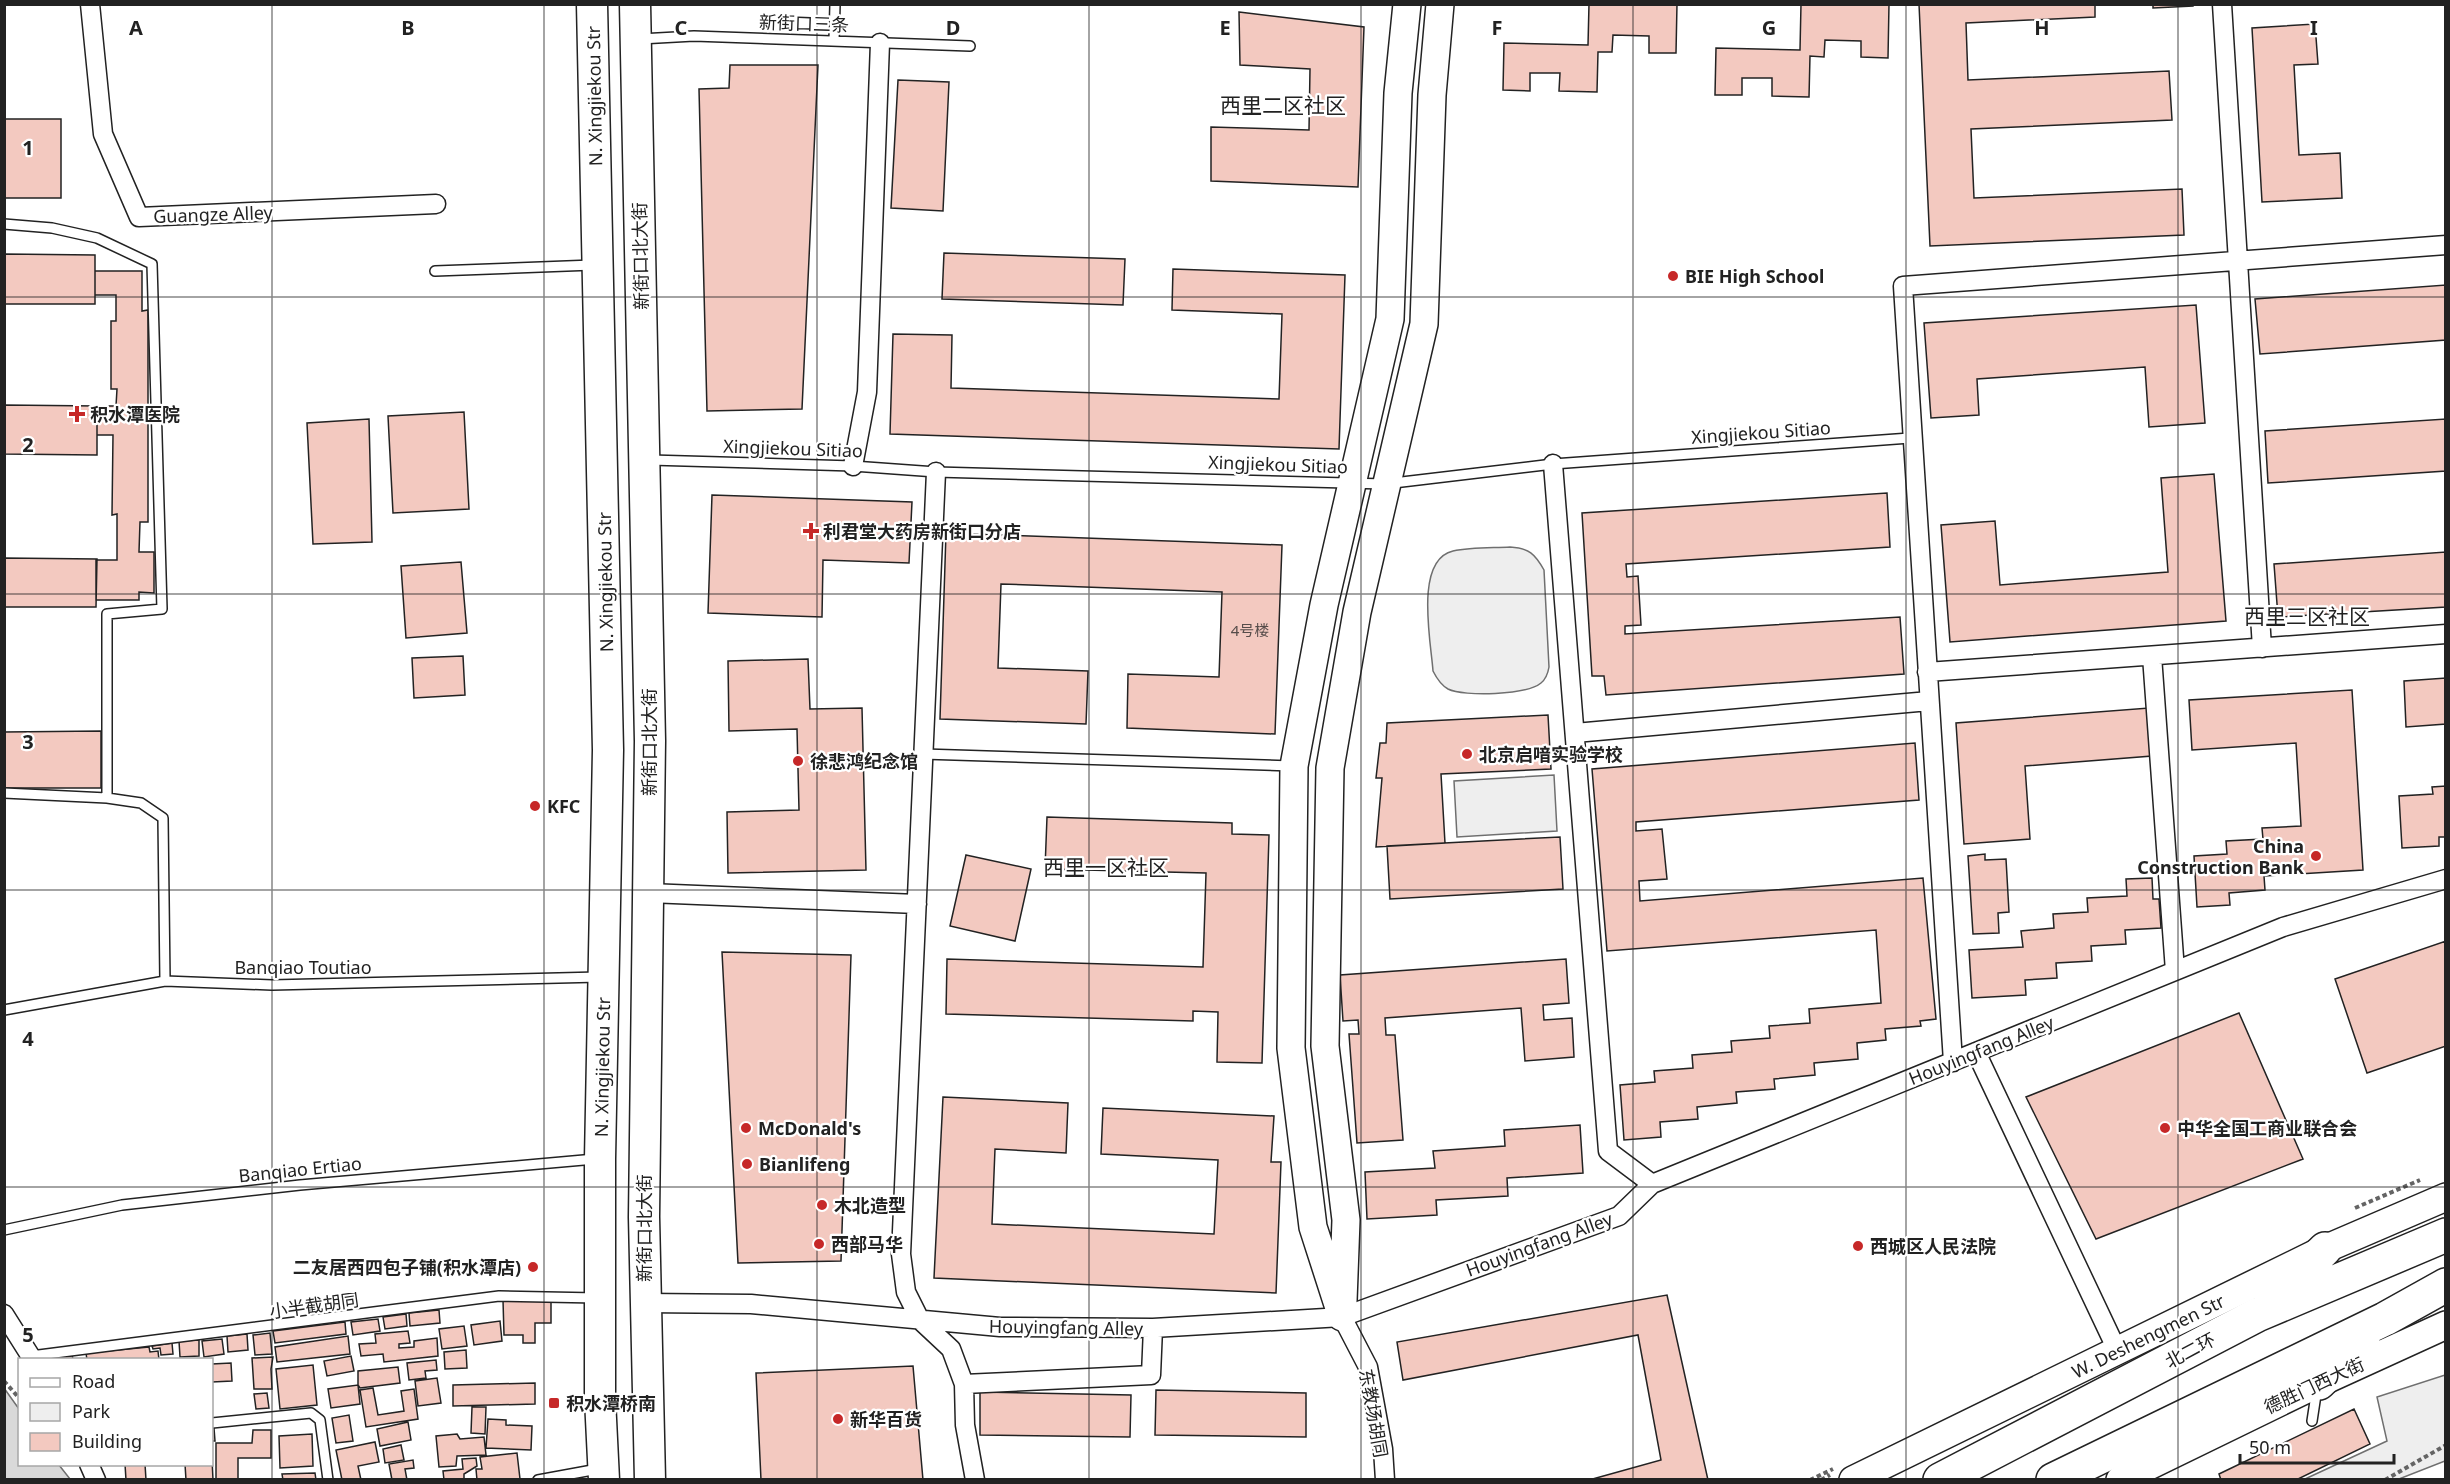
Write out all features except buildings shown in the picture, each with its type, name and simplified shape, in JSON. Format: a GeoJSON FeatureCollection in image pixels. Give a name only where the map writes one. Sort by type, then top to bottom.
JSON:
{"type":"FeatureCollection","features":[{"type":"Feature","properties":{"kind":"highway","name":"北二环"},"geometry":{"type":"LineString","coordinates":[[1940,1479],[2257,1315],[2445,1236]]}},
{"type":"Feature","properties":{"kind":"highway"},"geometry":{"type":"LineString","coordinates":[[2257,1315],[2325,1250]]}},
{"type":"Feature","properties":{"kind":"highway"},"geometry":{"type":"LineString","coordinates":[[2053,1479],[2385,1319],[2445,1285]]}},
{"type":"Feature","properties":{"kind":"highway"},"geometry":{"type":"LineString","coordinates":[[2319,1383],[2385,1319]]}},
{"type":"Feature","properties":{"kind":"main road","name":"N. Xingjiekou Str"},"geometry":{"type":"LineString","coordinates":[[592,4],[608,750],[600,1159]]}},
{"type":"Feature","properties":{"kind":"main road","name":"新街口北大街"},"geometry":{"type":"LineString","coordinates":[[635,4],[650,741],[644,1303],[650,1479]]}},
{"type":"Feature","properties":{"kind":"main road"},"geometry":{"type":"LineString","coordinates":[[600,1159],[602,1298],[600,1399],[604,1474]]}},
{"type":"Feature","properties":{"kind":"street","name":"Guangze Alley"},"geometry":{"type":"LineString","coordinates":[[90,4],[103,134],[139,217],[436,204]]}},
{"type":"Feature","properties":{"kind":"street"},"geometry":{"type":"LineString","coordinates":[[1342,1317],[1313,1227],[1291,1048],[1294,766],[1324,605],[1390,319],[1398,93],[1407,4]]}},
{"type":"Feature","properties":{"kind":"street"},"geometry":{"type":"LineString","coordinates":[[1342,1317],[1346,1220],[1325,1046],[1330,768],[1358,612],[1385,484],[1424,324],[1432,95],[1440,4]]}},
{"type":"Feature","properties":{"kind":"street"},"geometry":{"type":"LineString","coordinates":[[2222,4],[2236,260],[2262,648]]}},
{"type":"Feature","properties":{"kind":"street"},"geometry":{"type":"LineString","coordinates":[[853,466],[867,392],[880,43]]}},
{"type":"Feature","properties":{"kind":"street"},"geometry":{"type":"LineString","coordinates":[[1953,1062],[1910,438],[1902,286],[2445,245]]}},
{"type":"Feature","properties":{"kind":"street"},"geometry":{"type":"LineString","coordinates":[[1553,464],[1608,1150],[1652,1184]]}},
{"type":"Feature","properties":{"kind":"street"},"geometry":{"type":"LineString","coordinates":[[936,472],[901,1254],[906,1292],[921,1320],[951,1348],[964,1384],[965,1425],[975,1479]]}},
{"type":"Feature","properties":{"kind":"street"},"geometry":{"type":"LineString","coordinates":[[1927,672],[2445,634]]}},
{"type":"Feature","properties":{"kind":"street"},"geometry":{"type":"LineString","coordinates":[[2152,656],[2175,971]]}},
{"type":"Feature","properties":{"kind":"street"},"geometry":{"type":"LineString","coordinates":[[1575,733],[1929,701]]}},
{"type":"Feature","properties":{"kind":"street","name":"Houyingfang Alley"},"geometry":{"type":"LineString","coordinates":[[644,1303],[751,1304],[1000,1327],[1153,1328],[1342,1317],[1619,1215],[1652,1184],[2283,927],[2445,879]]}},
{"type":"Feature","properties":{"kind":"street"},"geometry":{"type":"LineString","coordinates":[[649,893],[917,904]]}},
{"type":"Feature","properties":{"kind":"street"},"geometry":{"type":"LineString","coordinates":[[1976,1052],[2117,1350]]}},
{"type":"Feature","properties":{"kind":"street","name":"W. Deshengmen Str"},"geometry":{"type":"LineString","coordinates":[[1853,1479],[2325,1250],[2445,1197]]}},
{"type":"Feature","properties":{"kind":"street"},"geometry":{"type":"LineString","coordinates":[[4,1314],[32,1358]]}},
{"type":"Feature","properties":{"kind":"street","name":"东教场胡同"},"geometry":{"type":"LineString","coordinates":[[1342,1317],[1368,1366],[1383,1449],[1384,1479]]}},
{"type":"Feature","properties":{"kind":"street","name":"德胜门西大街"},"geometry":{"type":"LineString","coordinates":[[2121,1479],[2445,1325]]}},
{"type":"Feature","properties":{"kind":"street"},"geometry":{"type":"LineString","coordinates":[[964,1384],[1151,1375],[1153,1328]]}},
{"type":"Feature","properties":{"kind":"lane"},"geometry":{"type":"LineString","coordinates":[[834,41],[835,4]]}},
{"type":"Feature","properties":{"kind":"lane","name":"新街口三条"},"geometry":{"type":"LineString","coordinates":[[636,39],[694,36],[970,46]]}},
{"type":"Feature","properties":{"kind":"lane"},"geometry":{"type":"LineString","coordinates":[[4,225],[52,228],[97,238],[152,264],[162,609],[107,614],[106,798]]}},
{"type":"Feature","properties":{"kind":"lane"},"geometry":{"type":"LineString","coordinates":[[435,271],[598,265]]}},
{"type":"Feature","properties":{"kind":"lane","name":"Xingjiekou Sitiao"},"geometry":{"type":"LineString","coordinates":[[643,460],[853,466],[936,472],[1385,484],[1553,464],[1910,438]]}},
{"type":"Feature","properties":{"kind":"lane"},"geometry":{"type":"LineString","coordinates":[[923,753],[1294,766]]}},
{"type":"Feature","properties":{"kind":"lane"},"geometry":{"type":"LineString","coordinates":[[4,793],[106,798],[141,803],[163,818],[165,981]]}},
{"type":"Feature","properties":{"kind":"lane","name":"Banqiao Toutiao"},"geometry":{"type":"LineString","coordinates":[[4,1010],[165,981],[272,985],[604,977]]}},
{"type":"Feature","properties":{"kind":"lane","name":"Banqiao Ertiao"},"geometry":{"type":"LineString","coordinates":[[4,1230],[122,1205],[300,1185],[600,1159]]}},
{"type":"Feature","properties":{"kind":"lane","name":"小半截胡同"},"geometry":{"type":"LineString","coordinates":[[32,1358],[499,1296],[602,1298]]}},
{"type":"Feature","properties":{"kind":"lane"},"geometry":{"type":"LineString","coordinates":[[2312,1421],[2319,1383]]}},
{"type":"Feature","properties":{"kind":"lane"},"geometry":{"type":"LineString","coordinates":[[213,1423],[311,1413],[320,1420],[327,1479]]}},
{"type":"Feature","properties":{"kind":"lane"},"geometry":{"type":"LineString","coordinates":[[538,1479],[604,1474]]}},
{"type":"Feature","properties":{"kind":"path"},"geometry":{"type":"LineString","coordinates":[[4,1381],[18,1397]]}},
{"type":"Feature","properties":{"kind":"path"},"geometry":{"type":"LineString","coordinates":[[2385,1479],[2445,1445]]}},
{"type":"Feature","properties":{"kind":"green space"},"geometry":{"type":"Polygon","coordinates":[[[1510,547],[1531,553],[1544,570],[1549,667],[1546,676],[1534,687],[1495,694],[1456,692],[1448,689],[1439,682],[1433,671],[1428,604],[1433,569],[1441,558],[1453,551],[1510,547]]]}},
{"type":"Feature","properties":{"kind":"green space"},"geometry":{"type":"Polygon","coordinates":[[[1554,775],[1557,831],[1457,837],[1454,781],[1554,775]]]}},
{"type":"Feature","properties":{"kind":"green space"},"geometry":{"type":"Polygon","coordinates":[[[2445,1375],[2445,1461],[2399,1479],[2305,1479],[2387,1441],[2377,1397],[2445,1375]]]}},
{"type":"Feature","properties":{"kind":"shaded area"},"geometry":{"type":"Polygon","coordinates":[[[4,1388],[18,1408],[18,1466],[60,1466],[70,1479],[5,1479],[4,1388]]]}},
{"type":"Feature","properties":{"kind":"place","name":"BIE High School"},"geometry":{"type":"Point","coordinates":[1673,276]}},
{"type":"Feature","properties":{"kind":"place","name":"积水潭医院"},"geometry":{"type":"Point","coordinates":[77,414]}},
{"type":"Feature","properties":{"kind":"place","name":"利君堂大药房新街口分店"},"geometry":{"type":"Point","coordinates":[811,531]}},
{"type":"Feature","properties":{"kind":"place","name":"北京启喑实验学校"},"geometry":{"type":"Point","coordinates":[1467,754]}},
{"type":"Feature","properties":{"kind":"place","name":"徐悲鸿纪念馆"},"geometry":{"type":"Point","coordinates":[798,761]}},
{"type":"Feature","properties":{"kind":"place","name":"KFC"},"geometry":{"type":"Point","coordinates":[535,806]}},
{"type":"Feature","properties":{"kind":"place","name":"China Construction Bank"},"geometry":{"type":"Point","coordinates":[2316,856]}},
{"type":"Feature","properties":{"kind":"place","name":"McDonald's"},"geometry":{"type":"Point","coordinates":[746,1128]}},
{"type":"Feature","properties":{"kind":"place","name":"中华全国工商业联合会"},"geometry":{"type":"Point","coordinates":[2165,1128]}},
{"type":"Feature","properties":{"kind":"place","name":"Bianlifeng"},"geometry":{"type":"Point","coordinates":[747,1164]}},
{"type":"Feature","properties":{"kind":"place","name":"木北造型"},"geometry":{"type":"Point","coordinates":[822,1205]}},
{"type":"Feature","properties":{"kind":"place","name":"西部马华"},"geometry":{"type":"Point","coordinates":[819,1244]}},
{"type":"Feature","properties":{"kind":"place","name":"西城区人民法院"},"geometry":{"type":"Point","coordinates":[1858,1246]}},
{"type":"Feature","properties":{"kind":"place","name":"二友居西四包子铺(积水潭店)"},"geometry":{"type":"Point","coordinates":[533,1267]}},
{"type":"Feature","properties":{"kind":"place","name":"积水潭桥南"},"geometry":{"type":"Point","coordinates":[554,1403]}},
{"type":"Feature","properties":{"kind":"place","name":"新华百货"},"geometry":{"type":"Point","coordinates":[838,1419]}},
{"type":"Feature","properties":{"kind":"district","name":"西里二区社区"},"geometry":{"type":"Point","coordinates":[1283,105]}},
{"type":"Feature","properties":{"kind":"district","name":"西里三区社区"},"geometry":{"type":"Point","coordinates":[2307,616]}},
{"type":"Feature","properties":{"kind":"district","name":"西里一区社区"},"geometry":{"type":"Point","coordinates":[1106,867]}}]}
